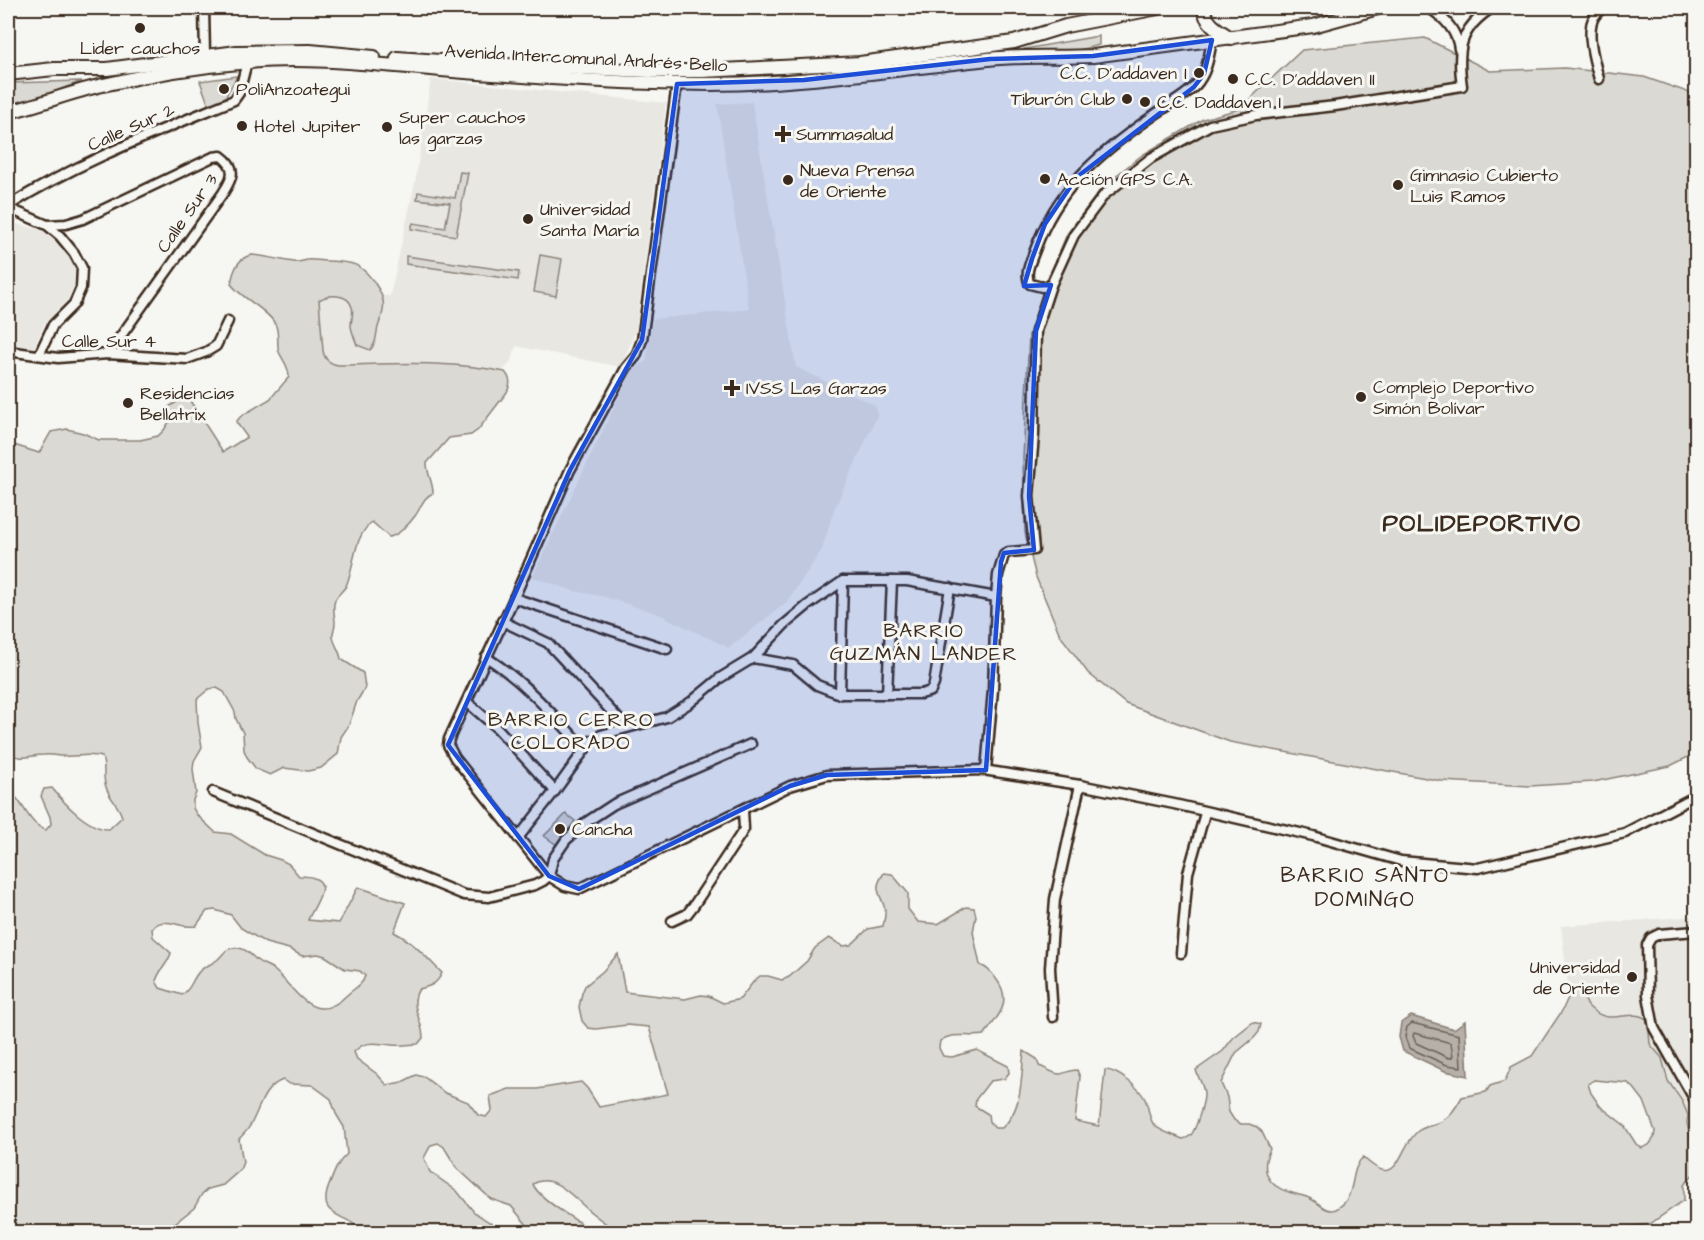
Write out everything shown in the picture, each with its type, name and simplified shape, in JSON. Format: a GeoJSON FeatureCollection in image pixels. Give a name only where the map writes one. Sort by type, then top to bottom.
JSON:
{"type":"FeatureCollection","features":[{"type":"Feature","properties":{"kind":"main road","name":"Avenida Intercomunal Andrés Bello"},"geometry":{"type":"LineString","coordinates":[[8,74],[54,69],[107,69],[205,55],[260,51],[310,51],[562,68],[650,71],[703,71],[860,63],[1014,42],[1066,26],[1158,8]]}},
{"type":"Feature","properties":{"kind":"main road","name":"Avenida Intercomunal Andrés Bello"},"geometry":{"type":"LineString","coordinates":[[8,112],[118,82],[208,66],[247,62],[334,62],[477,73],[677,84],[804,80],[990,59],[1093,56],[1313,26],[1378,8]]}},
{"type":"Feature","properties":{"kind":"main road"},"geometry":{"type":"LineString","coordinates":[[1204,12],[1215,29],[1231,38]]}},
{"type":"Feature","properties":{"kind":"street"},"geometry":{"type":"LineString","coordinates":[[204,8],[205,55]]}},
{"type":"Feature","properties":{"kind":"street"},"geometry":{"type":"LineString","coordinates":[[986,770],[993,690],[998,575],[1004,555],[1009,552],[1034,550],[1029,496],[1034,435],[1036,331],[1051,285],[1074,235],[1104,195],[1129,174],[1171,146],[1210,125],[1228,120],[1462,86],[1458,39],[1452,28],[1429,8]]}},
{"type":"Feature","properties":{"kind":"street"},"geometry":{"type":"LineString","coordinates":[[1459,51],[1472,23],[1492,8]]}},
{"type":"Feature","properties":{"kind":"street"},"geometry":{"type":"LineString","coordinates":[[1599,79],[1593,59],[1591,26],[1593,18],[1602,8]]}},
{"type":"Feature","properties":{"kind":"street"},"geometry":{"type":"LineString","coordinates":[[1051,285],[1036,287],[1027,279],[1041,235],[1057,203],[1077,177],[1098,158],[1139,125],[1194,87],[1204,74],[1212,40]]}},
{"type":"Feature","properties":{"kind":"street","name":"Calle Sur 2"},"geometry":{"type":"LineString","coordinates":[[8,207],[54,180],[234,100],[239,93],[247,62]]}},
{"type":"Feature","properties":{"kind":"street"},"geometry":{"type":"LineString","coordinates":[[677,84],[642,340],[636,356],[626,368],[570,470],[448,745],[450,752],[549,876],[565,886],[579,889],[790,786],[827,776],[986,770],[1080,785],[1174,804],[1205,813],[1313,836],[1401,861],[1478,868],[1626,833],[1696,796]]}},
{"type":"Feature","properties":{"kind":"street","name":"Calle Sur 3"},"geometry":{"type":"LineString","coordinates":[[47,225],[66,224],[84,219],[213,157],[221,156],[227,160],[232,179],[223,194],[108,354]]}},
{"type":"Feature","properties":{"kind":"street"},"geometry":{"type":"LineString","coordinates":[[8,207],[47,225],[74,252],[82,268],[81,288],[74,304],[52,325],[39,355]]}},
{"type":"Feature","properties":{"kind":"street","name":"Calle Sur 4"},"geometry":{"type":"LineString","coordinates":[[8,351],[58,358],[108,354],[187,359],[196,357],[216,346],[228,321]]}},
{"type":"Feature","properties":{"kind":"street"},"geometry":{"type":"LineString","coordinates":[[518,838],[591,741],[601,735],[626,727],[647,724],[667,717],[691,702],[720,678],[753,658],[784,625],[843,581],[892,580],[996,597]]}},
{"type":"Feature","properties":{"kind":"street"},"geometry":{"type":"LineString","coordinates":[[887,694],[892,580]]}},
{"type":"Feature","properties":{"kind":"street"},"geometry":{"type":"LineString","coordinates":[[840,694],[843,581]]}},
{"type":"Feature","properties":{"kind":"street"},"geometry":{"type":"LineString","coordinates":[[753,658],[793,665],[817,685],[840,694],[921,694],[931,691],[950,588]]}},
{"type":"Feature","properties":{"kind":"street"},"geometry":{"type":"LineString","coordinates":[[514,598],[667,649]]}},
{"type":"Feature","properties":{"kind":"street"},"geometry":{"type":"LineString","coordinates":[[502,621],[548,642],[626,727]]}},
{"type":"Feature","properties":{"kind":"street"},"geometry":{"type":"LineString","coordinates":[[486,657],[507,670],[531,691],[585,749]]}},
{"type":"Feature","properties":{"kind":"street"},"geometry":{"type":"LineString","coordinates":[[466,702],[498,729],[555,791]]}},
{"type":"Feature","properties":{"kind":"street"},"geometry":{"type":"LineString","coordinates":[[213,792],[464,895],[489,897],[535,885],[549,876],[553,859],[566,840],[588,821],[614,804],[751,744]]}},
{"type":"Feature","properties":{"kind":"street"},"geometry":{"type":"LineString","coordinates":[[1053,1017],[1050,968],[1055,899],[1080,785]]}},
{"type":"Feature","properties":{"kind":"street"},"geometry":{"type":"LineString","coordinates":[[672,921],[687,914],[741,834],[744,828],[743,810]]}},
{"type":"Feature","properties":{"kind":"street"},"geometry":{"type":"LineString","coordinates":[[1181,953],[1188,873],[1205,813]]}},
{"type":"Feature","properties":{"kind":"street"},"geometry":{"type":"LineString","coordinates":[[1696,931],[1659,934],[1651,938],[1647,945],[1648,995],[1654,1028],[1696,1102]]}},
{"type":"Feature","properties":{"kind":"highlighted area"},"geometry":{"type":"Polygon","coordinates":[[[1212,40],[1204,74],[1194,87],[1077,177],[1045,224],[1032,259],[1024,286],[1051,285],[1036,331],[1029,496],[1034,550],[1004,553],[1001,562],[986,770],[827,775],[790,786],[579,889],[549,876],[448,745],[570,470],[642,340],[677,84],[804,80],[990,59],[1093,56],[1212,40]]]}},
{"type":"Feature","properties":{"kind":"shaded area"},"geometry":{"type":"Polygon","coordinates":[[[1099,36],[1099,45],[1066,53],[1026,53],[1024,49],[1099,36]]]}},
{"type":"Feature","properties":{"kind":"shaded area","name":"Complejo Deportivo Simón Bolívar"},"geometry":{"type":"Polygon","coordinates":[[[1425,38],[1490,71],[1565,68],[1644,77],[1696,95],[1696,753],[1670,766],[1593,782],[1530,786],[1442,781],[1230,742],[1126,704],[1088,673],[1060,635],[1036,577],[1025,533],[1023,459],[1029,335],[1048,279],[1067,234],[1104,185],[1142,155],[1203,119],[1239,109],[1302,50],[1425,38]]]}},
{"type":"Feature","properties":{"kind":"shaded area"},"geometry":{"type":"Polygon","coordinates":[[[237,76],[225,98],[209,106],[200,81],[237,76]]]}},
{"type":"Feature","properties":{"kind":"shaded area","name":"Universidad Santa María"},"geometry":{"type":"Polygon","coordinates":[[[431,79],[666,103],[636,329],[621,367],[516,346],[510,363],[501,373],[315,372],[319,295],[390,296],[415,183],[431,79]]]}},
{"type":"Feature","properties":{"kind":"shaded area"},"geometry":{"type":"Polygon","coordinates":[[[82,81],[43,96],[8,106],[8,83],[82,81]]]}},
{"type":"Feature","properties":{"kind":"shaded area","name":"IVSS Las Garzas"},"geometry":{"type":"Polygon","coordinates":[[[752,102],[796,367],[875,405],[878,414],[834,510],[822,550],[787,602],[729,648],[658,614],[532,577],[631,372],[646,361],[653,319],[749,309],[717,104],[752,102]]]}},
{"type":"Feature","properties":{"kind":"shaded area"},"geometry":{"type":"Polygon","coordinates":[[[460,172],[468,173],[456,236],[411,229],[413,223],[445,228],[450,203],[417,199],[418,192],[455,198],[460,172]]]}},
{"type":"Feature","properties":{"kind":"shaded area"},"geometry":{"type":"Polygon","coordinates":[[[8,222],[42,230],[68,250],[75,266],[74,286],[67,303],[45,322],[34,348],[8,346],[8,222]]]}},
{"type":"Feature","properties":{"kind":"shaded area"},"geometry":{"type":"Polygon","coordinates":[[[540,255],[562,259],[556,296],[534,292],[540,255]]]}},
{"type":"Feature","properties":{"kind":"shaded area"},"geometry":{"type":"Polygon","coordinates":[[[247,256],[296,262],[311,260],[349,263],[371,277],[382,295],[384,304],[375,341],[370,350],[357,345],[351,326],[353,309],[347,299],[333,296],[319,300],[323,351],[326,359],[332,363],[338,365],[422,364],[484,368],[505,372],[510,382],[507,392],[478,430],[471,435],[449,438],[427,463],[433,493],[424,500],[407,525],[389,537],[372,522],[361,536],[346,586],[334,603],[333,635],[341,659],[363,673],[365,688],[357,701],[349,725],[341,737],[338,754],[321,768],[308,771],[284,768],[270,775],[256,769],[247,757],[244,750],[243,733],[224,692],[217,688],[209,689],[197,699],[202,747],[194,761],[193,769],[196,793],[193,808],[197,815],[215,832],[231,834],[265,855],[289,864],[299,876],[318,880],[322,885],[322,891],[308,920],[339,923],[358,887],[405,903],[394,932],[414,945],[442,973],[436,982],[419,989],[416,995],[415,1007],[423,1038],[418,1044],[367,1044],[354,1052],[357,1059],[387,1085],[402,1082],[416,1075],[424,1077],[445,1093],[468,1102],[478,1115],[486,1117],[492,1110],[490,1096],[509,1089],[537,1089],[581,1082],[599,1107],[668,1094],[649,1027],[627,1025],[588,1028],[582,1021],[579,1007],[585,986],[618,954],[625,992],[685,999],[701,995],[723,1003],[740,999],[760,976],[782,980],[789,977],[807,961],[815,948],[829,938],[843,946],[851,945],[868,929],[883,926],[885,908],[878,887],[884,873],[892,874],[908,893],[908,909],[918,922],[938,924],[966,907],[974,908],[976,916],[973,932],[980,965],[990,971],[997,980],[1002,988],[1004,1002],[1002,1009],[984,1035],[951,1036],[940,1041],[939,1048],[943,1056],[952,1057],[977,1050],[1008,1066],[1009,1073],[1004,1079],[990,1081],[976,1099],[975,1106],[988,1114],[989,1122],[995,1128],[1002,1128],[1014,1112],[1021,1082],[1024,1051],[1037,1059],[1039,1066],[1055,1073],[1077,1070],[1080,1077],[1075,1121],[1099,1126],[1105,1070],[1121,1076],[1138,1089],[1145,1099],[1154,1125],[1183,1139],[1187,1138],[1195,1127],[1204,1097],[1203,1087],[1196,1070],[1223,1051],[1233,1038],[1253,1022],[1261,1024],[1259,1032],[1236,1053],[1221,1083],[1227,1097],[1229,1112],[1234,1120],[1257,1127],[1262,1132],[1270,1149],[1266,1163],[1267,1176],[1275,1186],[1332,1210],[1343,1204],[1347,1198],[1358,1163],[1363,1157],[1384,1171],[1391,1169],[1418,1131],[1445,1119],[1462,1097],[1486,1092],[1490,1086],[1505,1081],[1511,1067],[1532,1056],[1562,1011],[1572,989],[1581,989],[1588,1005],[1597,1013],[1613,1017],[1634,1015],[1648,1020],[1650,1044],[1662,1058],[1668,1081],[1682,1101],[1688,1115],[1687,1123],[1692,1145],[1696,1147],[1696,1171],[1684,1185],[1684,1200],[1650,1224],[1628,1227],[1618,1232],[617,1232],[562,1187],[548,1181],[540,1181],[533,1184],[543,1197],[595,1232],[533,1232],[511,1206],[491,1199],[456,1167],[444,1147],[438,1143],[431,1145],[424,1158],[430,1172],[457,1191],[474,1212],[504,1232],[361,1232],[355,1225],[329,1210],[326,1204],[326,1195],[333,1175],[347,1154],[344,1127],[331,1099],[312,1085],[289,1084],[283,1080],[276,1083],[266,1093],[250,1126],[239,1139],[243,1162],[240,1170],[223,1185],[208,1189],[202,1194],[194,1208],[175,1223],[179,1232],[8,1232],[8,790],[34,823],[46,830],[51,824],[41,796],[44,789],[52,788],[85,820],[101,828],[109,829],[122,817],[106,787],[102,757],[49,755],[17,757],[8,752],[8,443],[39,453],[51,432],[67,429],[99,440],[140,440],[158,436],[171,419],[165,409],[187,396],[223,452],[247,437],[236,422],[241,416],[270,399],[289,377],[289,373],[279,352],[277,331],[272,319],[231,284],[237,265],[247,256]],[[215,910],[207,911],[196,926],[166,922],[152,929],[153,937],[171,953],[156,981],[160,988],[182,995],[200,971],[227,950],[235,948],[245,950],[272,969],[307,1003],[316,1007],[325,1008],[335,1004],[358,987],[364,979],[365,976],[360,971],[345,969],[325,956],[318,954],[302,956],[289,949],[266,943],[241,928],[231,915],[215,910]],[[1594,1080],[1588,1084],[1600,1106],[1624,1125],[1636,1144],[1642,1148],[1649,1145],[1654,1138],[1655,1131],[1644,1101],[1634,1088],[1628,1083],[1594,1080]]]}},
{"type":"Feature","properties":{"kind":"shaded area"},"geometry":{"type":"Polygon","coordinates":[[[406,256],[519,272],[518,280],[406,264],[406,256]]]}},
{"type":"Feature","properties":{"kind":"shaded area","name":"Cancha"},"geometry":{"type":"Polygon","coordinates":[[[566,814],[575,821],[557,845],[544,836],[566,814]]]}},
{"type":"Feature","properties":{"kind":"shaded area","name":"Universidad de Oriente"},"geometry":{"type":"Polygon","coordinates":[[[1696,916],[1696,1130],[1635,1028],[1573,1028],[1561,926],[1696,916]]]}},
{"type":"Feature","properties":{"kind":"water"},"geometry":{"type":"Polygon","coordinates":[[[1411,1016],[1454,1029],[1465,1021],[1468,1076],[1445,1071],[1403,1051],[1399,1037],[1401,1023],[1411,1016]]]}},
{"type":"Feature","properties":{"kind":"place","name":"Lider cauchos"},"geometry":{"type":"Point","coordinates":[140,28]}},
{"type":"Feature","properties":{"kind":"place","name":"C.C. D'addaven I"},"geometry":{"type":"Point","coordinates":[1199,73]}},
{"type":"Feature","properties":{"kind":"place","name":"C.C. D'addaven II"},"geometry":{"type":"Point","coordinates":[1233,79]}},
{"type":"Feature","properties":{"kind":"place","name":"PoliAnzoategui"},"geometry":{"type":"Point","coordinates":[224,89]}},
{"type":"Feature","properties":{"kind":"place","name":"Tiburón Club"},"geometry":{"type":"Point","coordinates":[1127,99]}},
{"type":"Feature","properties":{"kind":"place","name":"C.C. Daddaven I"},"geometry":{"type":"Point","coordinates":[1145,102]}},
{"type":"Feature","properties":{"kind":"place","name":"Hotel Jupiter"},"geometry":{"type":"Point","coordinates":[242,126]}},
{"type":"Feature","properties":{"kind":"place","name":"Super cauchos las garzas"},"geometry":{"type":"Point","coordinates":[387,127]}},
{"type":"Feature","properties":{"kind":"place","name":"Summasalud"},"geometry":{"type":"Point","coordinates":[783,134]}},
{"type":"Feature","properties":{"kind":"place","name":"Acción GPS C.A."},"geometry":{"type":"Point","coordinates":[1045,179]}},
{"type":"Feature","properties":{"kind":"place","name":"Nueva Prensa de Oriente"},"geometry":{"type":"Point","coordinates":[788,180]}},
{"type":"Feature","properties":{"kind":"place","name":"Gimnasio Cubierto Luis Ramos"},"geometry":{"type":"Point","coordinates":[1398,185]}},
{"type":"Feature","properties":{"kind":"place","name":"Universidad Santa María"},"geometry":{"type":"Point","coordinates":[528,219]}},
{"type":"Feature","properties":{"kind":"place","name":"IVSS Las Garzas"},"geometry":{"type":"Point","coordinates":[732,388]}},
{"type":"Feature","properties":{"kind":"place","name":"Complejo Deportivo Simón Bolívar"},"geometry":{"type":"Point","coordinates":[1361,397]}},
{"type":"Feature","properties":{"kind":"place","name":"Residencias Bellatrix"},"geometry":{"type":"Point","coordinates":[128,403]}},
{"type":"Feature","properties":{"kind":"place","name":"Cancha"},"geometry":{"type":"Point","coordinates":[560,829]}},
{"type":"Feature","properties":{"kind":"place","name":"Universidad de Oriente"},"geometry":{"type":"Point","coordinates":[1632,977]}},
{"type":"Feature","properties":{"kind":"district","name":"POLIDEPORTIVO"},"geometry":{"type":"Point","coordinates":[1482,523]}},
{"type":"Feature","properties":{"kind":"district","name":"BARRIO GUZMÁN LANDER"},"geometry":{"type":"Point","coordinates":[924,642]}},
{"type":"Feature","properties":{"kind":"district","name":"BARRIO CERRO COLORADO"},"geometry":{"type":"Point","coordinates":[571,730]}},
{"type":"Feature","properties":{"kind":"district","name":"BARRIO SANTO DOMINGO"},"geometry":{"type":"Point","coordinates":[1365,887]}}]}
